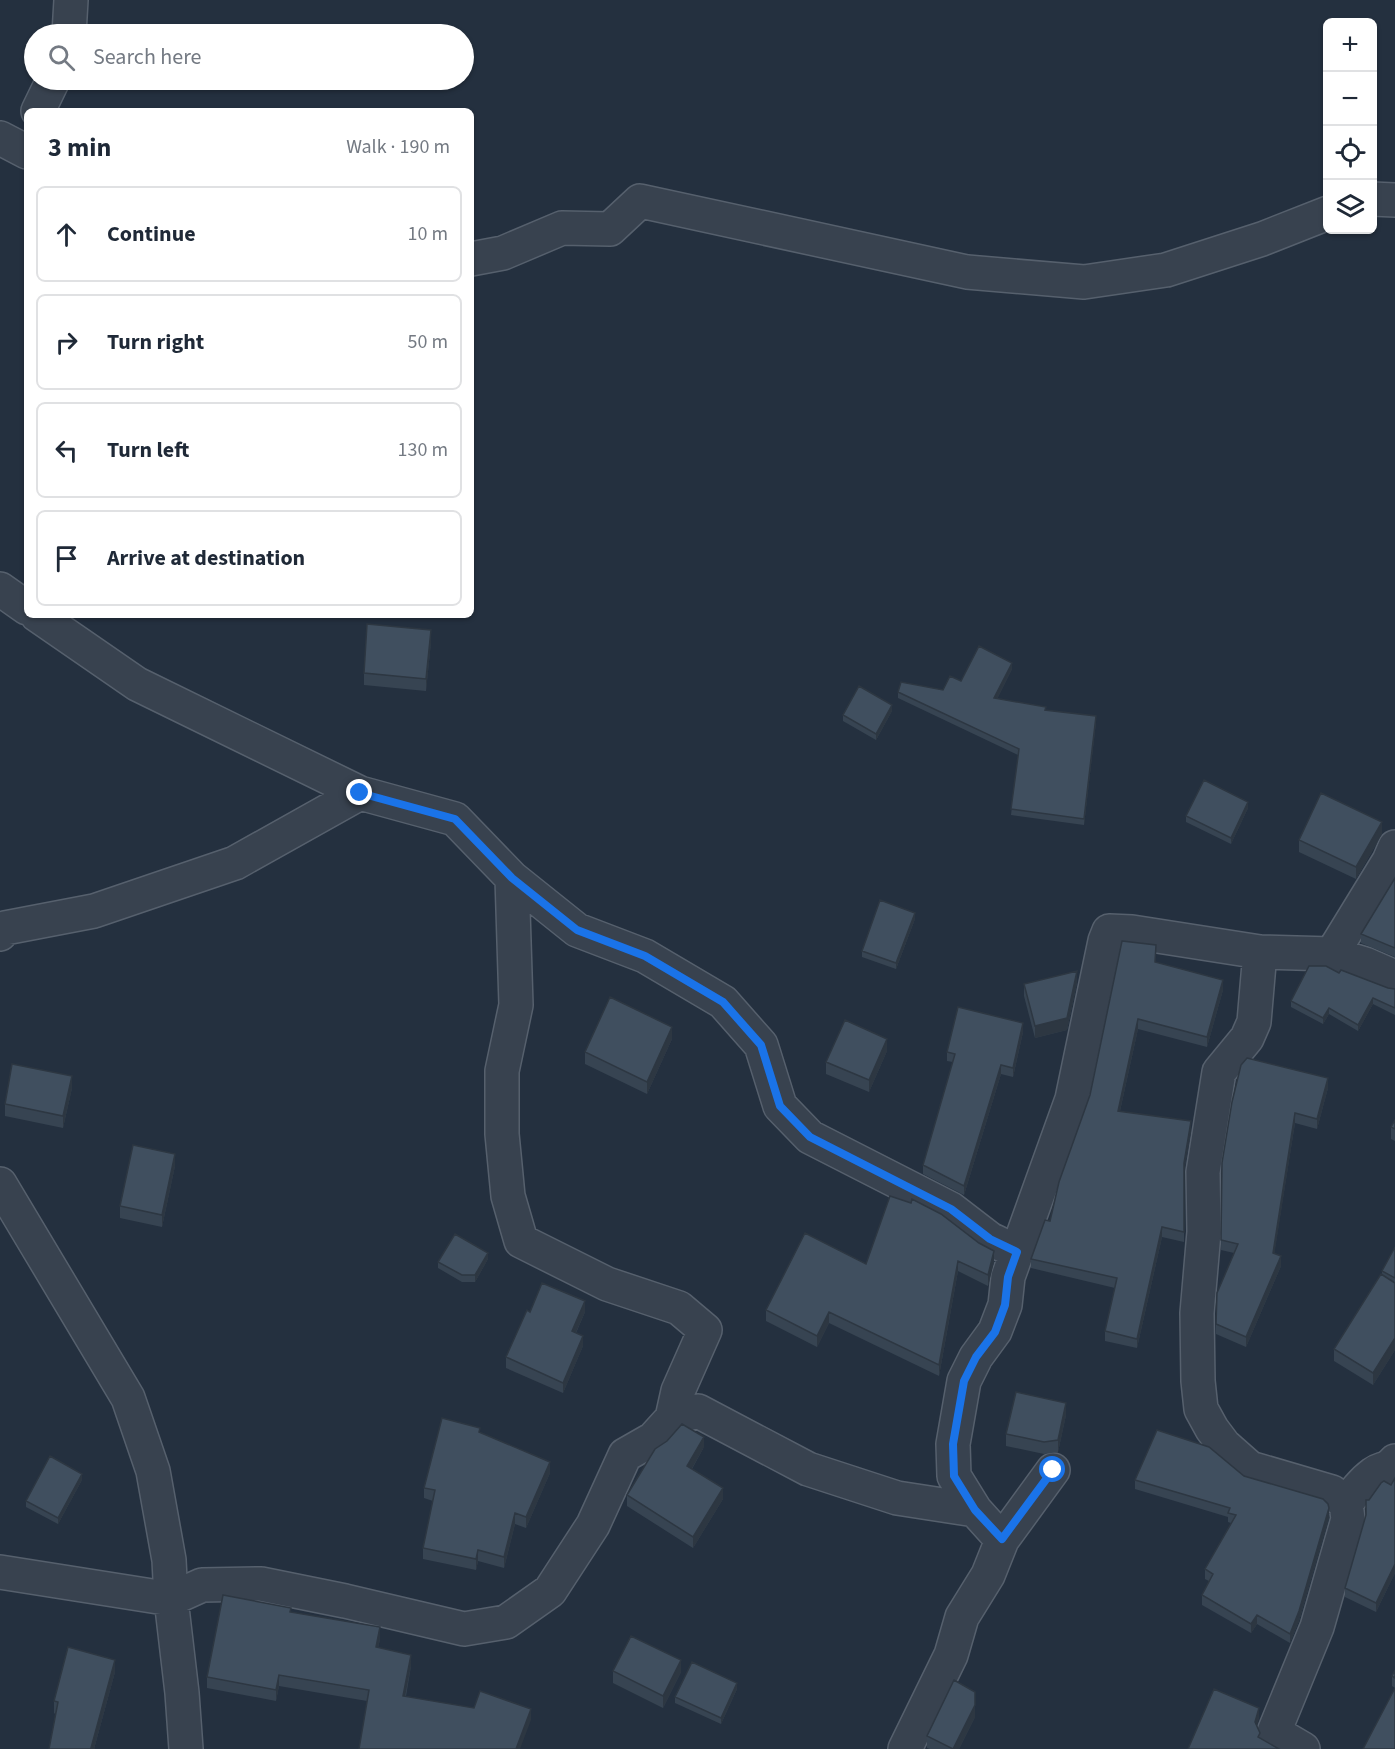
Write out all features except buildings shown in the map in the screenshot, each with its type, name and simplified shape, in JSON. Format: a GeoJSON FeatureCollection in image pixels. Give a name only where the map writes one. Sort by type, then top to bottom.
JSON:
{"type":"FeatureCollection","features":[{"type":"Feature","properties":{"kind":"street"},"geometry":{"type":"LineString","coordinates":[[70,24],[71,0]]}},
{"type":"Feature","properties":{"kind":"street"},"geometry":{"type":"LineString","coordinates":[[39,108],[48,90]]}},
{"type":"Feature","properties":{"kind":"street"},"geometry":{"type":"LineString","coordinates":[[1377,199],[1395,200]]}},
{"type":"Feature","properties":{"kind":"street"},"geometry":{"type":"LineString","coordinates":[[474,258],[503,252],[562,228],[610,229],[640,201],[967,272],[1084,282],[1166,270],[1262,239],[1323,215]]}},
{"type":"Feature","properties":{"kind":"street"},"geometry":{"type":"LineString","coordinates":[[0,590],[24,606]]}},
{"type":"Feature","properties":{"kind":"street"},"geometry":{"type":"LineString","coordinates":[[41,618],[137,684],[360,793],[455,819],[512,878],[577,930],[645,956],[723,1002],[761,1045],[780,1106],[810,1137],[951,1209],[990,1239],[1017,1252]]}},
{"type":"Feature","properties":{"kind":"street"},"geometry":{"type":"LineString","coordinates":[[0,934],[5,928],[94,911],[235,863],[360,793]]}},
{"type":"Feature","properties":{"kind":"street"},"geometry":{"type":"LineString","coordinates":[[1332,954],[1395,847]]}},
{"type":"Feature","properties":{"kind":"street"},"geometry":{"type":"LineString","coordinates":[[0,1572],[171,1599],[202,1585],[261,1584],[464,1629],[506,1622],[550,1591],[593,1525],[625,1455],[653,1439],[672,1418],[678,1390],[705,1330],[679,1308],[606,1284],[521,1241],[508,1196],[501,1134],[502,1071],[516,1005],[512,878]]}},
{"type":"Feature","properties":{"kind":"street"},"geometry":{"type":"LineString","coordinates":[[1002,1539],[975,1510],[954,1476],[953,1444],[958,1405],[964,1381],[976,1357],[995,1332],[1005,1305],[1008,1277],[1072,1099],[1104,941],[1109,931],[1260,952],[1332,954],[1365,964],[1395,977]]}},
{"type":"Feature","properties":{"kind":"street"},"geometry":{"type":"LineString","coordinates":[[1260,952],[1254,1022],[1247,1038],[1219,1072],[1203,1172],[1204,1232],[1197,1313],[1198,1381],[1201,1409],[1212,1429],[1224,1445],[1250,1468],[1332,1492],[1346,1504],[1348,1519],[1317,1627],[1270,1740],[1303,1749]]}},
{"type":"Feature","properties":{"kind":"street"},"geometry":{"type":"LineString","coordinates":[[0,1184],[128,1398],[153,1471],[169,1560],[186,1749]]}},
{"type":"Feature","properties":{"kind":"street"},"geometry":{"type":"LineString","coordinates":[[672,1418],[698,1411],[808,1469],[897,1498],[975,1510]]}},
{"type":"Feature","properties":{"kind":"street"},"geometry":{"type":"LineString","coordinates":[[1346,1504],[1359,1486],[1376,1472],[1387,1469],[1395,1461]]}},
{"type":"Feature","properties":{"kind":"street"},"geometry":{"type":"LineString","coordinates":[[905,1749],[951,1655],[962,1617],[988,1575],[1002,1539],[1053,1470]]}},
{"type":"Feature","properties":{"kind":"route"},"geometry":{"type":"LineString","coordinates":[[360,793],[455,819],[512,878],[577,930],[645,956],[723,1002],[761,1045],[780,1106],[810,1137],[951,1209],[990,1239],[1017,1252],[1008,1277],[1005,1305],[995,1332],[976,1357],[964,1381],[953,1444],[954,1476],[975,1510],[1002,1539],[1053,1470]]}}]}
